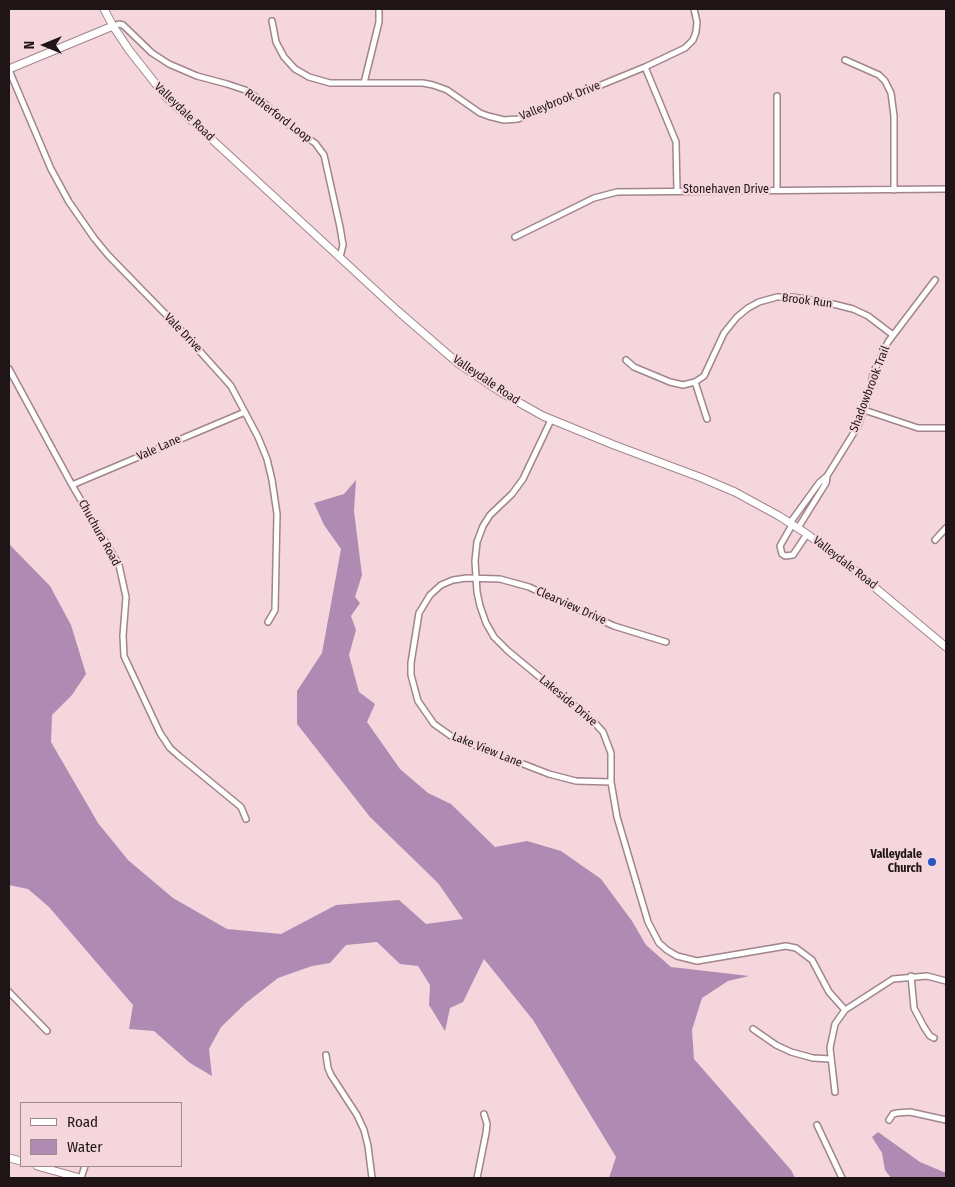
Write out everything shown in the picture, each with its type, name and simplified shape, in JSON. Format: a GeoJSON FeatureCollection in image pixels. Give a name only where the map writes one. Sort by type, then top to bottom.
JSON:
{"type":"FeatureCollection","features":[{"type":"Feature","properties":{"kind":"main road","name":"Valleydale Road"},"geometry":{"type":"LineString","coordinates":[[104,9],[113,26],[143,70],[166,96],[413,324],[459,364],[515,401],[552,420],[702,478],[750,500],[807,534],[842,560],[946,647]]}},
{"type":"Feature","properties":{"kind":"main road"},"geometry":{"type":"LineString","coordinates":[[9,69],[113,26]]}},
{"type":"Feature","properties":{"kind":"main road"},"geometry":{"type":"LineString","coordinates":[[41,1167],[80,1178]]}},
{"type":"Feature","properties":{"kind":"street"},"geometry":{"type":"LineString","coordinates":[[364,83],[379,22],[379,9]]}},
{"type":"Feature","properties":{"kind":"street","name":"Valleybrook Drive"},"geometry":{"type":"LineString","coordinates":[[272,21],[276,42],[284,57],[302,74],[330,83],[423,83],[433,85],[447,90],[480,113],[504,120],[518,119],[680,51],[690,43],[696,27],[694,9]]}},
{"type":"Feature","properties":{"kind":"street","name":"Rutherford Loop"},"geometry":{"type":"LineString","coordinates":[[113,26],[123,25],[152,53],[169,64],[198,76],[248,92],[292,128],[315,143],[325,159],[338,217],[342,245],[340,257]]}},
{"type":"Feature","properties":{"kind":"street"},"geometry":{"type":"LineString","coordinates":[[844,60],[879,75],[885,81],[891,93],[894,116],[894,190]]}},
{"type":"Feature","properties":{"kind":"street"},"geometry":{"type":"LineString","coordinates":[[645,67],[677,146],[677,191]]}},
{"type":"Feature","properties":{"kind":"street","name":"Vale Drive"},"geometry":{"type":"LineString","coordinates":[[9,69],[54,174],[77,214],[108,255],[208,359],[231,386],[258,437],[267,459],[275,497],[277,534],[275,610],[268,622]]}},
{"type":"Feature","properties":{"kind":"street"},"geometry":{"type":"LineString","coordinates":[[776,96],[777,190]]}},
{"type":"Feature","properties":{"kind":"street","name":"Stonehaven Drive"},"geometry":{"type":"LineString","coordinates":[[515,237],[606,194],[624,191],[946,189]]}},
{"type":"Feature","properties":{"kind":"street","name":"Shadowbrook Trail"},"geometry":{"type":"LineString","coordinates":[[793,525],[819,483],[827,476],[858,426],[874,371],[888,342],[935,280]]}},
{"type":"Feature","properties":{"kind":"street","name":"Brook Run"},"geometry":{"type":"LineString","coordinates":[[695,382],[704,376],[724,334],[737,317],[748,308],[771,298],[792,297],[846,307],[868,316],[893,334]]}},
{"type":"Feature","properties":{"kind":"street"},"geometry":{"type":"LineString","coordinates":[[626,360],[634,367],[670,382],[682,385],[695,382],[707,419]]}},
{"type":"Feature","properties":{"kind":"street","name":"Chuchura Road"},"geometry":{"type":"LineString","coordinates":[[9,369],[72,485],[119,565],[126,597],[123,636],[124,656],[160,733],[170,748],[241,807],[246,819]]}},
{"type":"Feature","properties":{"kind":"street"},"geometry":{"type":"LineString","coordinates":[[864,410],[918,428],[946,428]]}},
{"type":"Feature","properties":{"kind":"street","name":"Vale Lane"},"geometry":{"type":"LineString","coordinates":[[72,485],[245,412]]}},
{"type":"Feature","properties":{"kind":"street","name":"Lakeside Drive"},"geometry":{"type":"LineString","coordinates":[[552,420],[523,479],[512,494],[490,515],[483,526],[476,549],[476,578],[483,619],[494,637],[593,721],[603,732],[611,753],[611,782],[617,817],[646,916],[654,935],[664,948],[683,958],[701,961],[780,947],[796,948],[812,960],[829,992],[844,1010]]}},
{"type":"Feature","properties":{"kind":"street"},"geometry":{"type":"LineString","coordinates":[[807,534],[793,555],[785,556],[782,554],[780,546],[793,525],[826,483],[827,476]]}},
{"type":"Feature","properties":{"kind":"street"},"geometry":{"type":"LineString","coordinates":[[935,540],[946,528]]}},
{"type":"Feature","properties":{"kind":"street","name":"Clearview Drive"},"geometry":{"type":"LineString","coordinates":[[476,578],[500,579],[517,583],[614,626],[666,642]]}},
{"type":"Feature","properties":{"kind":"street","name":"Lake View Lane"},"geometry":{"type":"LineString","coordinates":[[476,578],[460,579],[441,585],[422,606],[416,630],[411,675],[415,693],[421,707],[438,728],[451,736],[486,750],[564,779],[611,782]]}},
{"type":"Feature","properties":{"kind":"street"},"geometry":{"type":"LineString","coordinates":[[911,976],[914,1008],[930,1036],[934,1038]]}},
{"type":"Feature","properties":{"kind":"street"},"geometry":{"type":"LineString","coordinates":[[835,1092],[830,1059],[832,1031],[844,1010],[893,979],[927,976],[946,982]]}},
{"type":"Feature","properties":{"kind":"street"},"geometry":{"type":"LineString","coordinates":[[9,994],[47,1032]]}},
{"type":"Feature","properties":{"kind":"street"},"geometry":{"type":"LineString","coordinates":[[753,1029],[776,1045],[791,1052],[813,1058],[830,1059]]}},
{"type":"Feature","properties":{"kind":"street"},"geometry":{"type":"LineString","coordinates":[[326,1055],[331,1075],[357,1115],[364,1130],[372,1178]]}},
{"type":"Feature","properties":{"kind":"street"},"geometry":{"type":"LineString","coordinates":[[889,1120],[897,1112],[910,1112],[946,1120]]}},
{"type":"Feature","properties":{"kind":"street"},"geometry":{"type":"LineString","coordinates":[[477,1178],[487,1124],[484,1114]]}},
{"type":"Feature","properties":{"kind":"street"},"geometry":{"type":"LineString","coordinates":[[817,1124],[842,1178]]}},
{"type":"Feature","properties":{"kind":"water"},"geometry":{"type":"Polygon","coordinates":[[[356,480],[354,511],[362,575],[355,597],[360,603],[351,616],[356,630],[349,655],[359,692],[375,704],[367,722],[400,769],[428,793],[451,804],[495,847],[527,841],[561,851],[601,879],[632,921],[646,945],[671,967],[749,976],[728,981],[702,998],[692,1030],[694,1059],[791,1170],[795,1178],[609,1178],[616,1157],[533,1020],[484,959],[463,1002],[450,1008],[445,1031],[429,1005],[430,985],[418,966],[400,964],[377,942],[346,945],[330,963],[312,966],[278,978],[246,1003],[221,1027],[209,1049],[212,1076],[190,1063],[154,1031],[129,1029],[133,1005],[49,907],[28,889],[9,885],[9,544],[50,586],[71,625],[86,674],[72,695],[52,715],[51,742],[98,823],[128,860],[173,898],[227,929],[281,934],[336,905],[399,900],[426,924],[463,919],[438,883],[370,817],[297,724],[297,691],[322,653],[341,549],[324,525],[314,503],[344,494],[356,480]]]}},
{"type":"Feature","properties":{"kind":"water"},"geometry":{"type":"Polygon","coordinates":[[[878,1132],[920,1162],[946,1173],[946,1178],[891,1178],[885,1170],[882,1153],[872,1137],[878,1132]]]}},
{"type":"Feature","properties":{"kind":"place","name":"Valleydale Church"},"geometry":{"type":"Point","coordinates":[932,862]}}]}
